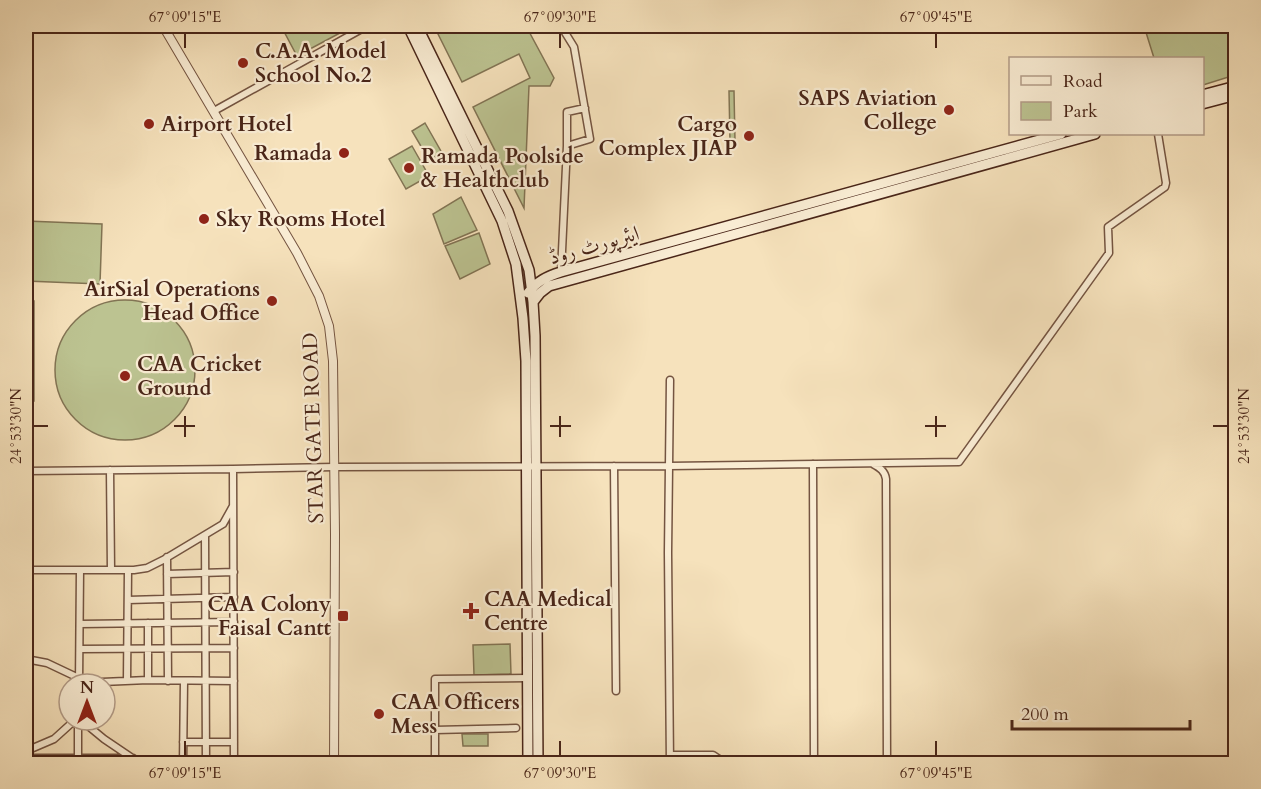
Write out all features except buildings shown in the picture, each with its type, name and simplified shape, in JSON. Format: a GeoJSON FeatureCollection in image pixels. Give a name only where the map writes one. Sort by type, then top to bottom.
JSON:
{"type":"FeatureCollection","features":[{"type":"Feature","properties":{"kind":"main road"},"geometry":{"type":"LineString","coordinates":[[408,26],[419,38]]}},
{"type":"Feature","properties":{"kind":"main road"},"geometry":{"type":"LineString","coordinates":[[417,26],[419,38],[450,102],[508,211],[529,277]]}},
{"type":"Feature","properties":{"kind":"main road"},"geometry":{"type":"LineString","coordinates":[[1204,95],[1236,86]]}},
{"type":"Feature","properties":{"kind":"main road"},"geometry":{"type":"LineString","coordinates":[[1204,104],[1236,95]]}},
{"type":"Feature","properties":{"kind":"main road"},"geometry":{"type":"LineString","coordinates":[[450,102],[502,221],[516,264],[522,305],[532,466],[538,764]]}},
{"type":"Feature","properties":{"kind":"main road","name":"ایئرپورٹ روڈ"},"geometry":{"type":"LineString","coordinates":[[522,305],[535,286],[557,273],[1057,135]]}},
{"type":"Feature","properties":{"kind":"main road","name":"ایئرپورٹ روڈ"},"geometry":{"type":"LineString","coordinates":[[549,286],[1091,135]]}},
{"type":"Feature","properties":{"kind":"main road"},"geometry":{"type":"LineString","coordinates":[[516,264],[535,286],[528,764]]}},
{"type":"Feature","properties":{"kind":"main road"},"geometry":{"type":"LineString","coordinates":[[526,265],[541,274],[557,273]]}},
{"type":"Feature","properties":{"kind":"main road"},"geometry":{"type":"LineString","coordinates":[[535,286],[549,286]]}},
{"type":"Feature","properties":{"kind":"main road"},"geometry":{"type":"LineString","coordinates":[[533,302],[549,286]]}},
{"type":"Feature","properties":{"kind":"street","name":"STAR GATE ROAD"},"geometry":{"type":"LineString","coordinates":[[163,26],[297,253],[319,296],[329,326],[333,361],[334,764]]}},
{"type":"Feature","properties":{"kind":"street"},"geometry":{"type":"LineString","coordinates":[[213,111],[368,26]]}},
{"type":"Feature","properties":{"kind":"street"},"geometry":{"type":"LineString","coordinates":[[561,26],[574,47],[590,139],[567,146]]}},
{"type":"Feature","properties":{"kind":"street"},"geometry":{"type":"LineString","coordinates":[[557,273],[567,146],[567,112],[585,108]]}},
{"type":"Feature","properties":{"kind":"street"},"geometry":{"type":"LineString","coordinates":[[26,471],[959,462],[1109,253],[1108,227],[1165,188],[1158,135]]}},
{"type":"Feature","properties":{"kind":"street"},"geometry":{"type":"LineString","coordinates":[[670,380],[668,564],[670,764]]}},
{"type":"Feature","properties":{"kind":"street"},"geometry":{"type":"LineString","coordinates":[[813,464],[814,764]]}},
{"type":"Feature","properties":{"kind":"street"},"geometry":{"type":"LineString","coordinates":[[873,464],[882,470],[886,479],[887,764]]}},
{"type":"Feature","properties":{"kind":"street"},"geometry":{"type":"LineString","coordinates":[[614,466],[616,691]]}},
{"type":"Feature","properties":{"kind":"street"},"geometry":{"type":"LineString","coordinates":[[233,469],[234,764]]}},
{"type":"Feature","properties":{"kind":"street"},"geometry":{"type":"LineString","coordinates":[[110,470],[111,570]]}},
{"type":"Feature","properties":{"kind":"street"},"geometry":{"type":"LineString","coordinates":[[26,570],[147,568],[223,524],[233,506]]}},
{"type":"Feature","properties":{"kind":"street"},"geometry":{"type":"LineString","coordinates":[[205,535],[206,764]]}},
{"type":"Feature","properties":{"kind":"street"},"geometry":{"type":"LineString","coordinates":[[167,557],[168,681]]}},
{"type":"Feature","properties":{"kind":"street"},"geometry":{"type":"LineString","coordinates":[[79,672],[80,570]]}},
{"type":"Feature","properties":{"kind":"street"},"geometry":{"type":"LineString","coordinates":[[127,681],[128,570]]}},
{"type":"Feature","properties":{"kind":"street"},"geometry":{"type":"LineString","coordinates":[[167,574],[234,572]]}},
{"type":"Feature","properties":{"kind":"street"},"geometry":{"type":"LineString","coordinates":[[128,600],[234,597]]}},
{"type":"Feature","properties":{"kind":"street"},"geometry":{"type":"LineString","coordinates":[[80,624],[234,622]]}},
{"type":"Feature","properties":{"kind":"street"},"geometry":{"type":"LineString","coordinates":[[148,623],[148,680]]}},
{"type":"Feature","properties":{"kind":"street"},"geometry":{"type":"LineString","coordinates":[[80,649],[234,648]]}},
{"type":"Feature","properties":{"kind":"street"},"geometry":{"type":"LineString","coordinates":[[26,658],[46,663],[63,672]]}},
{"type":"Feature","properties":{"kind":"street"},"geometry":{"type":"LineString","coordinates":[[435,764],[435,679],[528,678]]}},
{"type":"Feature","properties":{"kind":"street"},"geometry":{"type":"LineString","coordinates":[[117,681],[234,681]]}},
{"type":"Feature","properties":{"kind":"street"},"geometry":{"type":"LineString","coordinates":[[183,764],[184,681]]}},
{"type":"Feature","properties":{"kind":"street"},"geometry":{"type":"LineString","coordinates":[[435,730],[516,729]]}},
{"type":"Feature","properties":{"kind":"street"},"geometry":{"type":"LineString","coordinates":[[26,751],[54,739],[63,732]]}},
{"type":"Feature","properties":{"kind":"street"},"geometry":{"type":"LineString","coordinates":[[78,732],[78,758]]}},
{"type":"Feature","properties":{"kind":"street"},"geometry":{"type":"LineString","coordinates":[[94,732],[141,764]]}},
{"type":"Feature","properties":{"kind":"street"},"geometry":{"type":"LineString","coordinates":[[183,742],[234,742]]}},
{"type":"Feature","properties":{"kind":"street"},"geometry":{"type":"LineString","coordinates":[[670,755],[713,755],[719,759],[720,764]]}},
{"type":"Feature","properties":{"kind":"street"},"geometry":{"type":"LineString","coordinates":[[26,758],[133,758]]}},
{"type":"Feature","properties":{"kind":"green space"},"geometry":{"type":"Polygon","coordinates":[[[281,26],[353,26],[297,56],[281,26]]]}},
{"type":"Feature","properties":{"kind":"green space"},"geometry":{"type":"Polygon","coordinates":[[[434,26],[526,26],[554,78],[550,86],[529,86],[524,208],[473,107],[530,78],[519,54],[462,82],[434,26]]]}},
{"type":"Feature","properties":{"kind":"green space"},"geometry":{"type":"Polygon","coordinates":[[[1144,26],[1235,26],[1235,75],[1204,85],[1204,57],[1154,57],[1144,26]]]}},
{"type":"Feature","properties":{"kind":"green space"},"geometry":{"type":"Polygon","coordinates":[[[729,91],[734,91],[735,141],[730,141],[729,91]]]}},
{"type":"Feature","properties":{"kind":"green space"},"geometry":{"type":"Polygon","coordinates":[[[425,123],[442,153],[429,160],[412,131],[425,123]]]}},
{"type":"Feature","properties":{"kind":"green space","name":"Ramada Poolside & Healthclub"},"geometry":{"type":"Polygon","coordinates":[[[412,146],[429,176],[406,189],[389,159],[412,146]]]}},
{"type":"Feature","properties":{"kind":"green space"},"geometry":{"type":"Polygon","coordinates":[[[461,197],[477,230],[444,244],[433,214],[461,197]]]}},
{"type":"Feature","properties":{"kind":"green space"},"geometry":{"type":"Polygon","coordinates":[[[26,221],[102,224],[100,284],[26,281],[26,221]]]}},
{"type":"Feature","properties":{"kind":"green space"},"geometry":{"type":"Polygon","coordinates":[[[479,233],[490,264],[460,279],[445,246],[479,233]]]}},
{"type":"Feature","properties":{"kind":"green space","name":"CAA Cricket Ground"},"geometry":{"type":"Polygon","coordinates":[[[125,300],[152,305],[174,321],[190,343],[195,370],[190,397],[174,419],[152,435],[125,440],[98,435],[76,419],[60,397],[55,370],[60,343],[76,321],[98,305],[125,300]]]}},
{"type":"Feature","properties":{"kind":"green space"},"geometry":{"type":"Polygon","coordinates":[[[26,301],[34,301],[34,401],[26,401],[26,301]]]}},
{"type":"Feature","properties":{"kind":"green space"},"geometry":{"type":"Polygon","coordinates":[[[510,644],[511,674],[474,675],[473,645],[510,644]]]}},
{"type":"Feature","properties":{"kind":"green space"},"geometry":{"type":"Polygon","coordinates":[[[462,734],[488,734],[488,746],[463,746],[462,734]]]}},
{"type":"Feature","properties":{"kind":"place","name":"C.A.A. Model School No.2"},"geometry":{"type":"Point","coordinates":[243,63]}},
{"type":"Feature","properties":{"kind":"place","name":"SAPS Aviation College"},"geometry":{"type":"Point","coordinates":[949,110]}},
{"type":"Feature","properties":{"kind":"place","name":"Airport Hotel"},"geometry":{"type":"Point","coordinates":[149,124]}},
{"type":"Feature","properties":{"kind":"place","name":"Cargo Complex JIAP"},"geometry":{"type":"Point","coordinates":[749,136]}},
{"type":"Feature","properties":{"kind":"place","name":"Ramada"},"geometry":{"type":"Point","coordinates":[344,153]}},
{"type":"Feature","properties":{"kind":"place","name":"Ramada Poolside & Healthclub"},"geometry":{"type":"Point","coordinates":[409,168]}},
{"type":"Feature","properties":{"kind":"place","name":"Sky Rooms Hotel"},"geometry":{"type":"Point","coordinates":[204,219]}},
{"type":"Feature","properties":{"kind":"place","name":"AirSial Operations Head Office"},"geometry":{"type":"Point","coordinates":[272,301]}},
{"type":"Feature","properties":{"kind":"place","name":"CAA Cricket Ground"},"geometry":{"type":"Point","coordinates":[125,376]}},
{"type":"Feature","properties":{"kind":"place","name":"CAA Medical Centre"},"geometry":{"type":"Point","coordinates":[471,611]}},
{"type":"Feature","properties":{"kind":"place","name":"CAA Colony Faisal Cantt"},"geometry":{"type":"Point","coordinates":[343,616]}},
{"type":"Feature","properties":{"kind":"place","name":"CAA Officers Mess"},"geometry":{"type":"Point","coordinates":[379,714]}}]}
